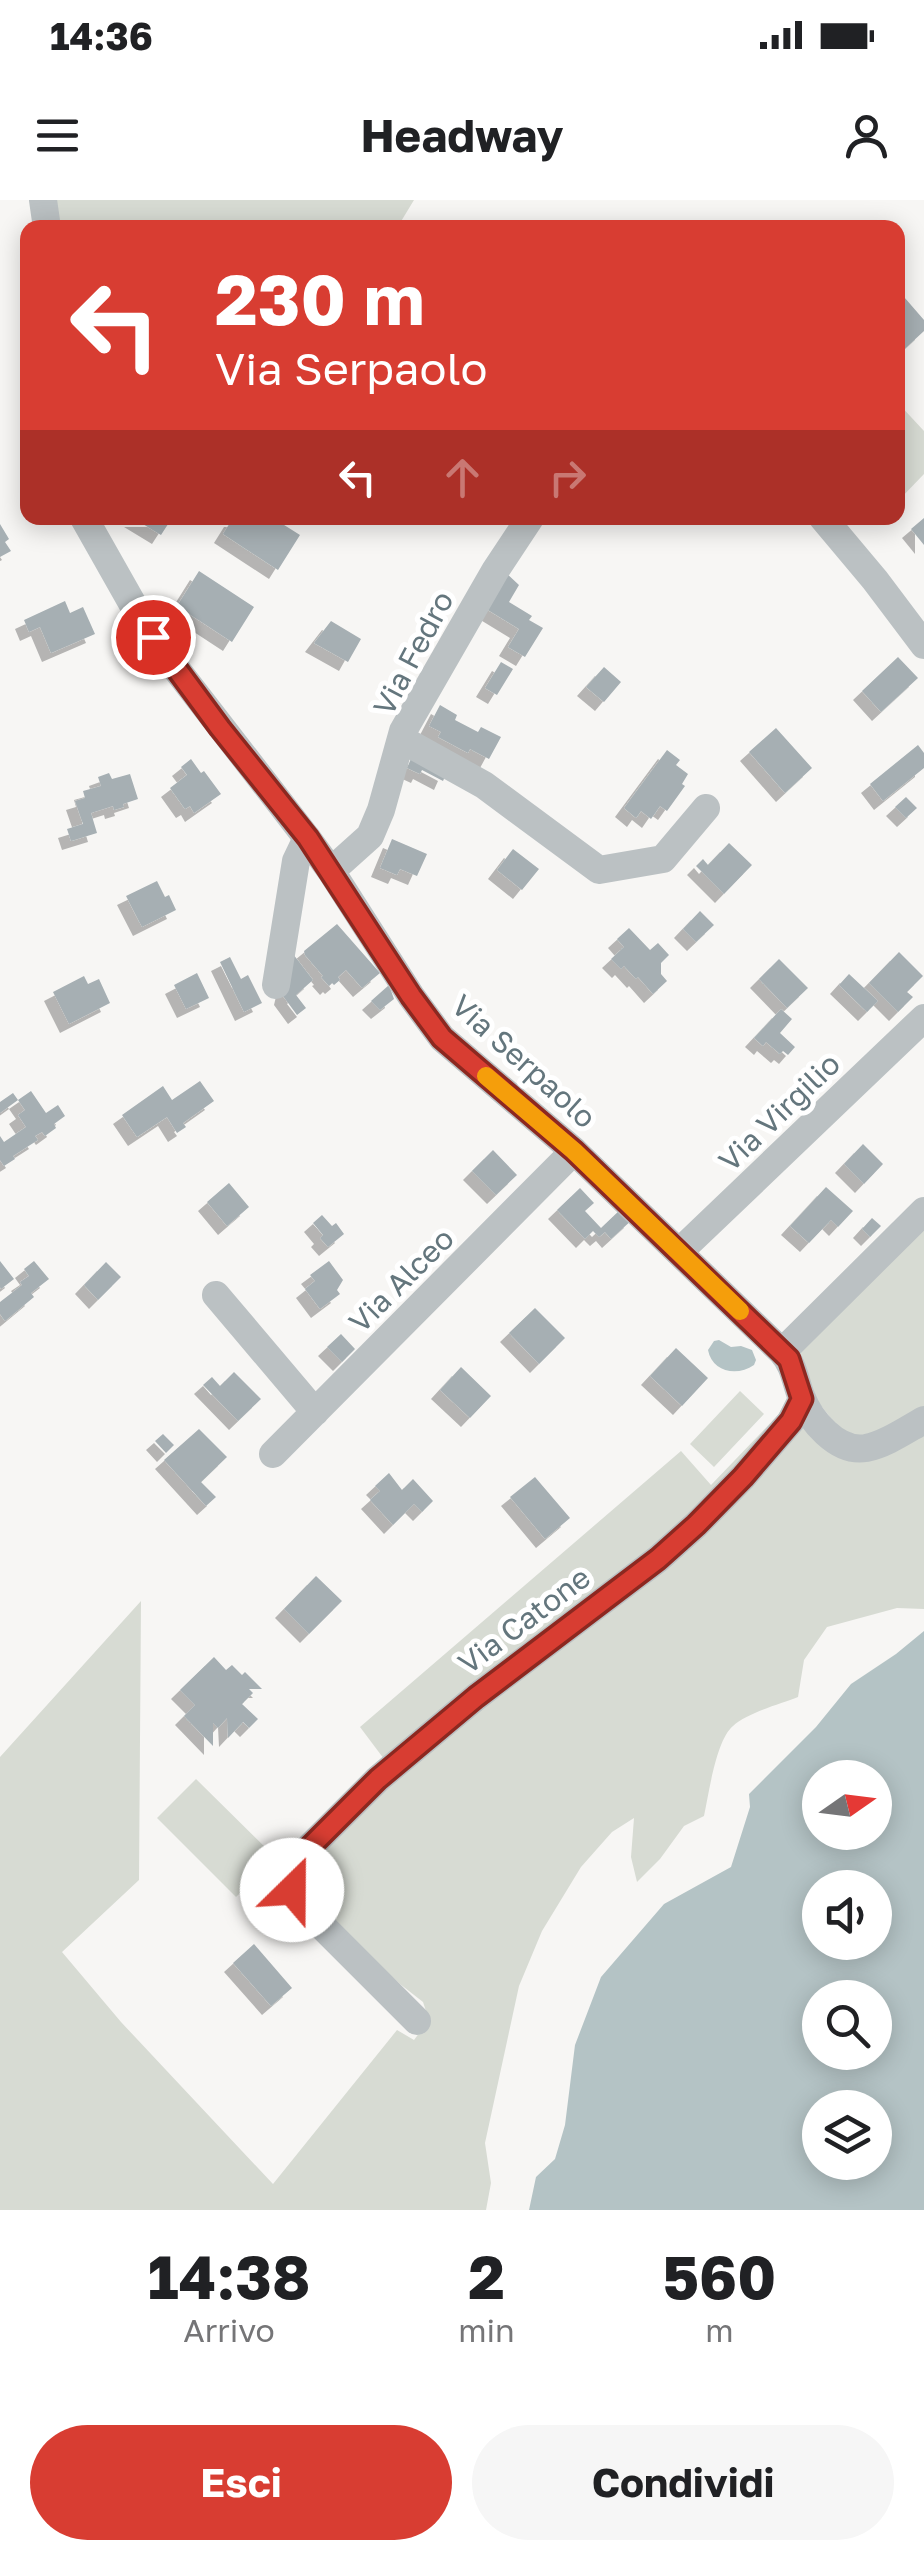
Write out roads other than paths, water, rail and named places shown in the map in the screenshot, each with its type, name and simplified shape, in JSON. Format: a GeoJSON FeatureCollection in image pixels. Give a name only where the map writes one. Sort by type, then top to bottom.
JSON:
{"type":"FeatureCollection","features":[{"type":"Feature","properties":{"kind":"street","name":"Via Serpaolo"},"geometry":{"type":"LineString","coordinates":[[88,525],[167,657],[308,838],[442,1038],[574,1151],[789,1359],[802,1399],[821,1428],[845,1446],[863,1448],[924,1420]]}},
{"type":"Feature","properties":{"kind":"street","name":"Via Fedro"},"geometry":{"type":"LineString","coordinates":[[331,871],[370,836],[404,731],[526,525]]}},
{"type":"Feature","properties":{"kind":"street"},"geometry":{"type":"LineString","coordinates":[[829,525],[924,645]]}},
{"type":"Feature","properties":{"kind":"street"},"geometry":{"type":"LineString","coordinates":[[403,740],[484,785],[599,870],[663,859],[706,808]]}},
{"type":"Feature","properties":{"kind":"street"},"geometry":{"type":"LineString","coordinates":[[276,985],[296,861],[308,838]]}},
{"type":"Feature","properties":{"kind":"street","name":"Via Virgilio"},"geometry":{"type":"LineString","coordinates":[[679,1252],[924,1018]]}},
{"type":"Feature","properties":{"kind":"street","name":"Via Alceo"},"geometry":{"type":"LineString","coordinates":[[274,1454],[574,1151]]}},
{"type":"Feature","properties":{"kind":"street"},"geometry":{"type":"LineString","coordinates":[[782,1352],[924,1212]]}},
{"type":"Feature","properties":{"kind":"street"},"geometry":{"type":"LineString","coordinates":[[216,1295],[315,1412]]}},
{"type":"Feature","properties":{"kind":"street","name":"Via Catone"},"geometry":{"type":"LineString","coordinates":[[417,2020],[298,1902],[291,1874],[297,1860],[378,1779],[696,1525],[791,1421],[802,1399]]}}]}
